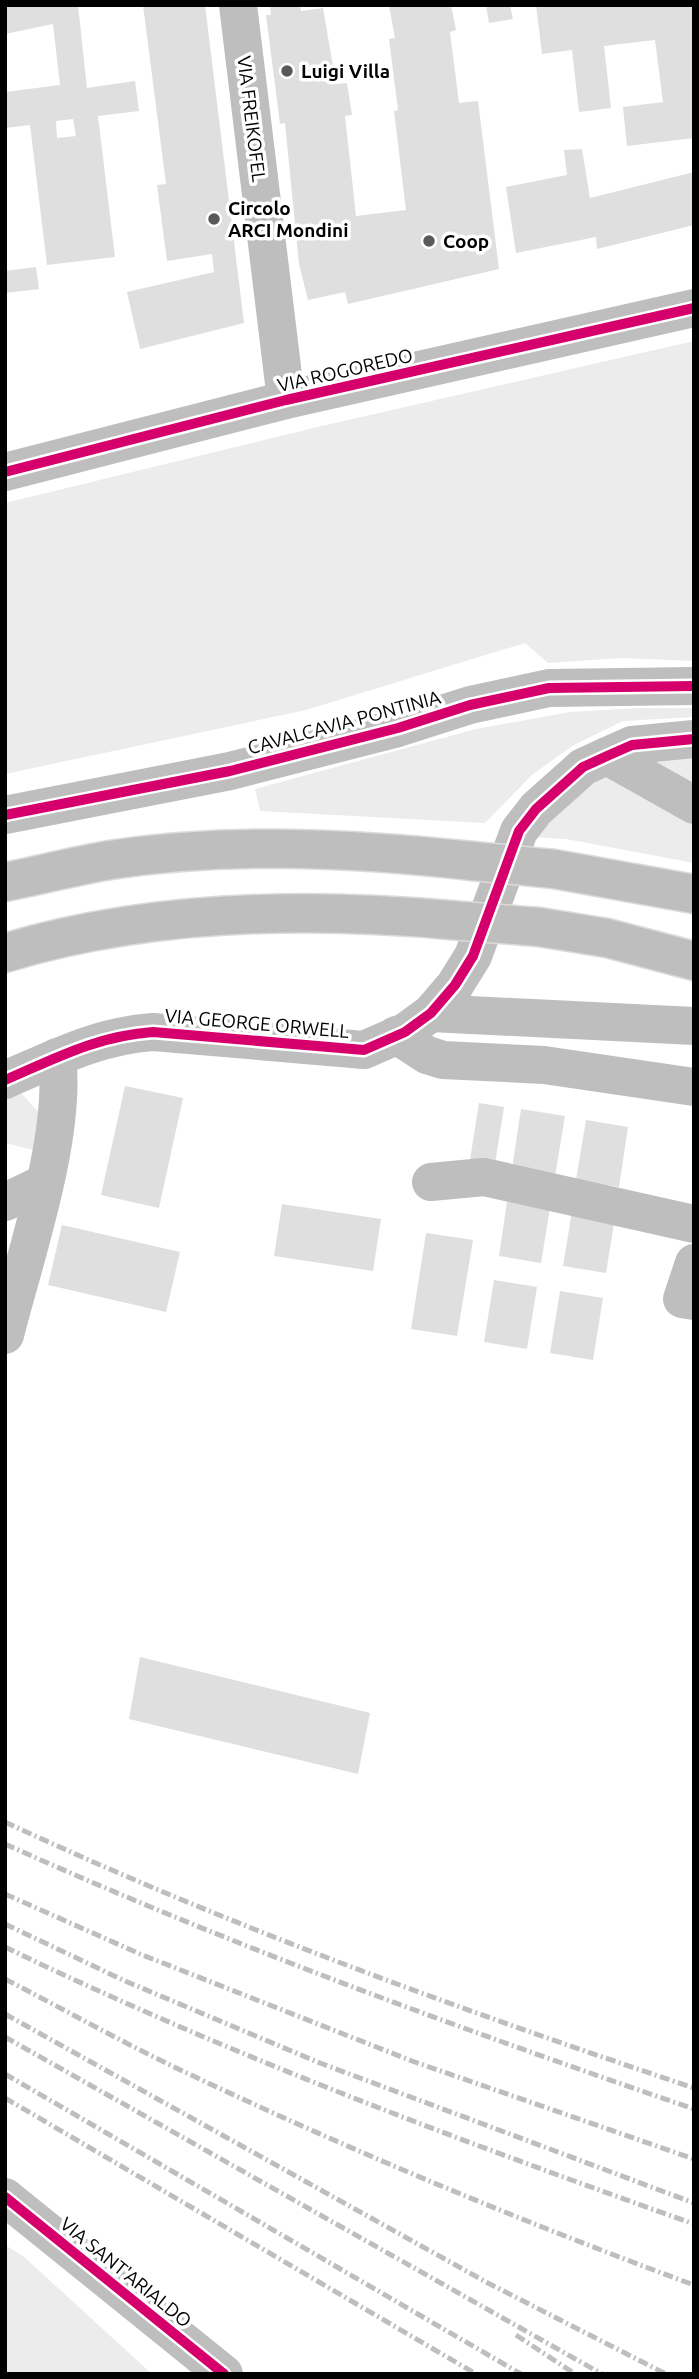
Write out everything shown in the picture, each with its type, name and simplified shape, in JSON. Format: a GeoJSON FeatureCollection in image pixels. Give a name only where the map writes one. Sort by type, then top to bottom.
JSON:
{"type":"FeatureCollection","features":[{"type":"Feature","properties":{"kind":"main road","name":"VIA FREIKOFEL"},"geometry":{"type":"LineString","coordinates":[[238,5],[286,400]]}},
{"type":"Feature","properties":{"kind":"main road","name":"VIA ROGOREDO"},"geometry":{"type":"LineString","coordinates":[[5,472],[286,400],[694,307]]}},
{"type":"Feature","properties":{"kind":"main road","name":"CAVALCAVIA PONTINIA"},"geometry":{"type":"LineString","coordinates":[[5,815],[230,771],[398,729],[470,705],[549,688],[694,686]]}},
{"type":"Feature","properties":{"kind":"main road","name":"VIA GEORGE ORWELL"},"geometry":{"type":"LineString","coordinates":[[5,1080],[118,1034],[141,1032],[364,1050],[396,1035],[431,1013],[455,985],[473,956],[519,831],[555,789],[583,766],[632,745],[694,739]]}},
{"type":"Feature","properties":{"kind":"main road"},"geometry":{"type":"LineString","coordinates":[[607,756],[694,805]]}},
{"type":"Feature","properties":{"kind":"main road"},"geometry":{"type":"LineString","coordinates":[[5,882],[110,860],[196,852],[372,850],[554,869],[694,894]]}},
{"type":"Feature","properties":{"kind":"main road"},"geometry":{"type":"LineString","coordinates":[[5,953],[130,926],[219,916],[390,914],[539,927],[607,938],[694,961]]}},
{"type":"Feature","properties":{"kind":"main road"},"geometry":{"type":"LineString","coordinates":[[431,1013],[694,1026]]}},
{"type":"Feature","properties":{"kind":"main road"},"geometry":{"type":"LineString","coordinates":[[396,1035],[427,1055],[443,1060],[544,1065],[694,1087]]}},
{"type":"Feature","properties":{"kind":"main road"},"geometry":{"type":"LineString","coordinates":[[5,1335],[14,1262],[43,1184],[61,1085],[57,1057]]}},
{"type":"Feature","properties":{"kind":"main road"},"geometry":{"type":"LineString","coordinates":[[431,1182],[484,1177],[694,1224]]}},
{"type":"Feature","properties":{"kind":"main road"},"geometry":{"type":"LineString","coordinates":[[5,1202],[43,1184]]}},
{"type":"Feature","properties":{"kind":"main road"},"geometry":{"type":"LineString","coordinates":[[694,1263],[682,1299],[694,1301]]}},
{"type":"Feature","properties":{"kind":"main road","name":"VIA SANT'ARIALDO"},"geometry":{"type":"LineString","coordinates":[[5,2197],[224,2374]]}},
{"type":"Feature","properties":{"kind":"shaded area"},"geometry":{"type":"Polygon","coordinates":[[[694,341],[694,661],[621,658],[548,663],[525,643],[306,710],[5,774],[5,503],[322,426],[694,341]]]}},
{"type":"Feature","properties":{"kind":"shaded area"},"geometry":{"type":"Polygon","coordinates":[[[694,708],[694,717],[623,721],[574,745],[533,774],[485,823],[260,811],[255,789],[476,729],[570,712],[694,708]]]}},
{"type":"Feature","properties":{"kind":"shaded area"},"geometry":{"type":"Polygon","coordinates":[[[694,756],[694,792],[645,766],[652,758],[694,756]]]}},
{"type":"Feature","properties":{"kind":"shaded area"},"geometry":{"type":"Polygon","coordinates":[[[611,775],[694,818],[694,863],[566,839],[532,837],[558,801],[611,775]]]}},
{"type":"Feature","properties":{"kind":"shaded area"},"geometry":{"type":"Polygon","coordinates":[[[21,1093],[43,1117],[38,1151],[5,1143],[5,1100],[21,1093]]]}},
{"type":"Feature","properties":{"kind":"shaded area"},"geometry":{"type":"Polygon","coordinates":[[[5,2245],[23,2256],[152,2374],[5,2374],[5,2245]]]}},
{"type":"Feature","properties":{"kind":"building"},"geometry":{"type":"Polygon","coordinates":[[[5,5],[78,5],[87,88],[135,81],[139,111],[98,116],[115,257],[47,265],[30,125],[5,128],[5,92],[60,85],[53,24],[5,34],[5,5]],[[73,119],[56,121],[57,138],[76,136],[73,119]]]}},
{"type":"Feature","properties":{"kind":"building"},"geometry":{"type":"Polygon","coordinates":[[[143,5],[205,5],[244,323],[140,349],[127,292],[214,272],[212,254],[167,261],[157,185],[166,184],[143,5]]]}},
{"type":"Feature","properties":{"kind":"building"},"geometry":{"type":"Polygon","coordinates":[[[270,5],[300,5],[301,11],[323,8],[336,84],[347,83],[352,115],[345,116],[356,216],[406,210],[394,111],[398,110],[389,39],[395,38],[389,6],[451,5],[456,30],[450,32],[459,103],[478,101],[499,269],[348,304],[345,292],[308,300],[299,264],[285,123],[280,124],[266,15],[271,15],[270,5]]]}},
{"type":"Feature","properties":{"kind":"building"},"geometry":{"type":"Polygon","coordinates":[[[486,5],[510,5],[513,19],[489,23],[486,5]]]}},
{"type":"Feature","properties":{"kind":"building"},"geometry":{"type":"Polygon","coordinates":[[[536,5],[694,5],[694,138],[627,146],[623,107],[663,102],[655,40],[604,46],[611,108],[579,112],[572,50],[542,54],[536,5]]]}},
{"type":"Feature","properties":{"kind":"building"},"geometry":{"type":"Polygon","coordinates":[[[582,149],[590,198],[694,172],[694,225],[597,249],[596,237],[516,253],[506,187],[567,175],[564,150],[582,149]]]}},
{"type":"Feature","properties":{"kind":"building"},"geometry":{"type":"Polygon","coordinates":[[[36,267],[39,289],[5,293],[5,271],[36,267]]]}},
{"type":"Feature","properties":{"kind":"building"},"geometry":{"type":"Polygon","coordinates":[[[125,1086],[183,1098],[159,1208],[101,1195],[125,1086]]]}},
{"type":"Feature","properties":{"kind":"building"},"geometry":{"type":"Polygon","coordinates":[[[479,1103],[504,1107],[494,1170],[469,1166],[479,1103]]]}},
{"type":"Feature","properties":{"kind":"building"},"geometry":{"type":"Polygon","coordinates":[[[521,1109],[565,1116],[555,1176],[512,1169],[521,1109]]]}},
{"type":"Feature","properties":{"kind":"building"},"geometry":{"type":"Polygon","coordinates":[[[586,1120],[628,1127],[619,1187],[576,1180],[586,1120]]]}},
{"type":"Feature","properties":{"kind":"building"},"geometry":{"type":"Polygon","coordinates":[[[508,1195],[551,1202],[541,1263],[499,1256],[508,1195]]]}},
{"type":"Feature","properties":{"kind":"building"},"geometry":{"type":"Polygon","coordinates":[[[282,1204],[381,1219],[373,1271],[274,1256],[282,1204]]]}},
{"type":"Feature","properties":{"kind":"building"},"geometry":{"type":"Polygon","coordinates":[[[573,1205],[616,1211],[606,1273],[563,1266],[573,1205]]]}},
{"type":"Feature","properties":{"kind":"building"},"geometry":{"type":"Polygon","coordinates":[[[62,1225],[180,1252],[166,1312],[48,1285],[62,1225]]]}},
{"type":"Feature","properties":{"kind":"building"},"geometry":{"type":"Polygon","coordinates":[[[426,1233],[473,1240],[457,1336],[411,1329],[426,1233]]]}},
{"type":"Feature","properties":{"kind":"building"},"geometry":{"type":"Polygon","coordinates":[[[494,1280],[537,1287],[527,1349],[484,1342],[494,1280]]]}},
{"type":"Feature","properties":{"kind":"building"},"geometry":{"type":"Polygon","coordinates":[[[560,1291],[603,1298],[593,1360],[550,1353],[560,1291]]]}},
{"type":"Feature","properties":{"kind":"building"},"geometry":{"type":"Polygon","coordinates":[[[140,1657],[370,1713],[358,1774],[129,1719],[140,1657]]]}},
{"type":"Feature","properties":{"kind":"railway"},"geometry":{"type":"LineString","coordinates":[[5,1822],[174,1896],[346,1965],[694,2088]]}},
{"type":"Feature","properties":{"kind":"railway"},"geometry":{"type":"LineString","coordinates":[[5,1844],[260,1951],[520,2048],[694,2109]]}},
{"type":"Feature","properties":{"kind":"railway"},"geometry":{"type":"LineString","coordinates":[[5,1894],[140,1954],[412,2061],[694,2159]]}},
{"type":"Feature","properties":{"kind":"railway"},"geometry":{"type":"LineString","coordinates":[[5,1924],[125,1981],[320,2063],[694,2203]]}},
{"type":"Feature","properties":{"kind":"railway"},"geometry":{"type":"LineString","coordinates":[[5,1947],[174,2024],[346,2095],[694,2224]]}},
{"type":"Feature","properties":{"kind":"railway"},"geometry":{"type":"LineString","coordinates":[[5,1979],[166,2063],[313,2131],[503,2211],[694,2285]]}},
{"type":"Feature","properties":{"kind":"railway"},"geometry":{"type":"LineString","coordinates":[[5,2014],[486,2282],[666,2374]]}},
{"type":"Feature","properties":{"kind":"railway"},"geometry":{"type":"LineString","coordinates":[[5,2037],[602,2374]]}},
{"type":"Feature","properties":{"kind":"railway"},"geometry":{"type":"LineString","coordinates":[[5,2074],[521,2374]]}},
{"type":"Feature","properties":{"kind":"railway"},"geometry":{"type":"LineString","coordinates":[[5,2098],[476,2374]]}},
{"type":"Feature","properties":{"kind":"railway"},"geometry":{"type":"LineString","coordinates":[[516,2335],[575,2374]]}},
{"type":"Feature","properties":{"kind":"cycle path"},"geometry":{"type":"LineString","coordinates":[[5,472],[286,400],[694,308]]}},
{"type":"Feature","properties":{"kind":"cycle path"},"geometry":{"type":"LineString","coordinates":[[5,815],[230,771],[398,728],[470,705],[549,688],[694,686]]}},
{"type":"Feature","properties":{"kind":"cycle path"},"geometry":{"type":"LineString","coordinates":[[5,1080],[77,1049],[133,1034],[153,1032],[364,1050],[405,1032],[431,1013],[455,985],[473,956],[519,831],[536,809],[583,767],[607,756],[632,745],[694,739]]}},
{"type":"Feature","properties":{"kind":"cycle path"},"geometry":{"type":"LineString","coordinates":[[5,2197],[224,2374]]}},
{"type":"Feature","properties":{"kind":"place","name":"Luigi Villa"},"geometry":{"type":"Point","coordinates":[287,71]}},
{"type":"Feature","properties":{"kind":"place","name":"Circolo ARCI Mondini"},"geometry":{"type":"Point","coordinates":[214,219]}},
{"type":"Feature","properties":{"kind":"place","name":"Coop"},"geometry":{"type":"Point","coordinates":[429,241]}}]}
